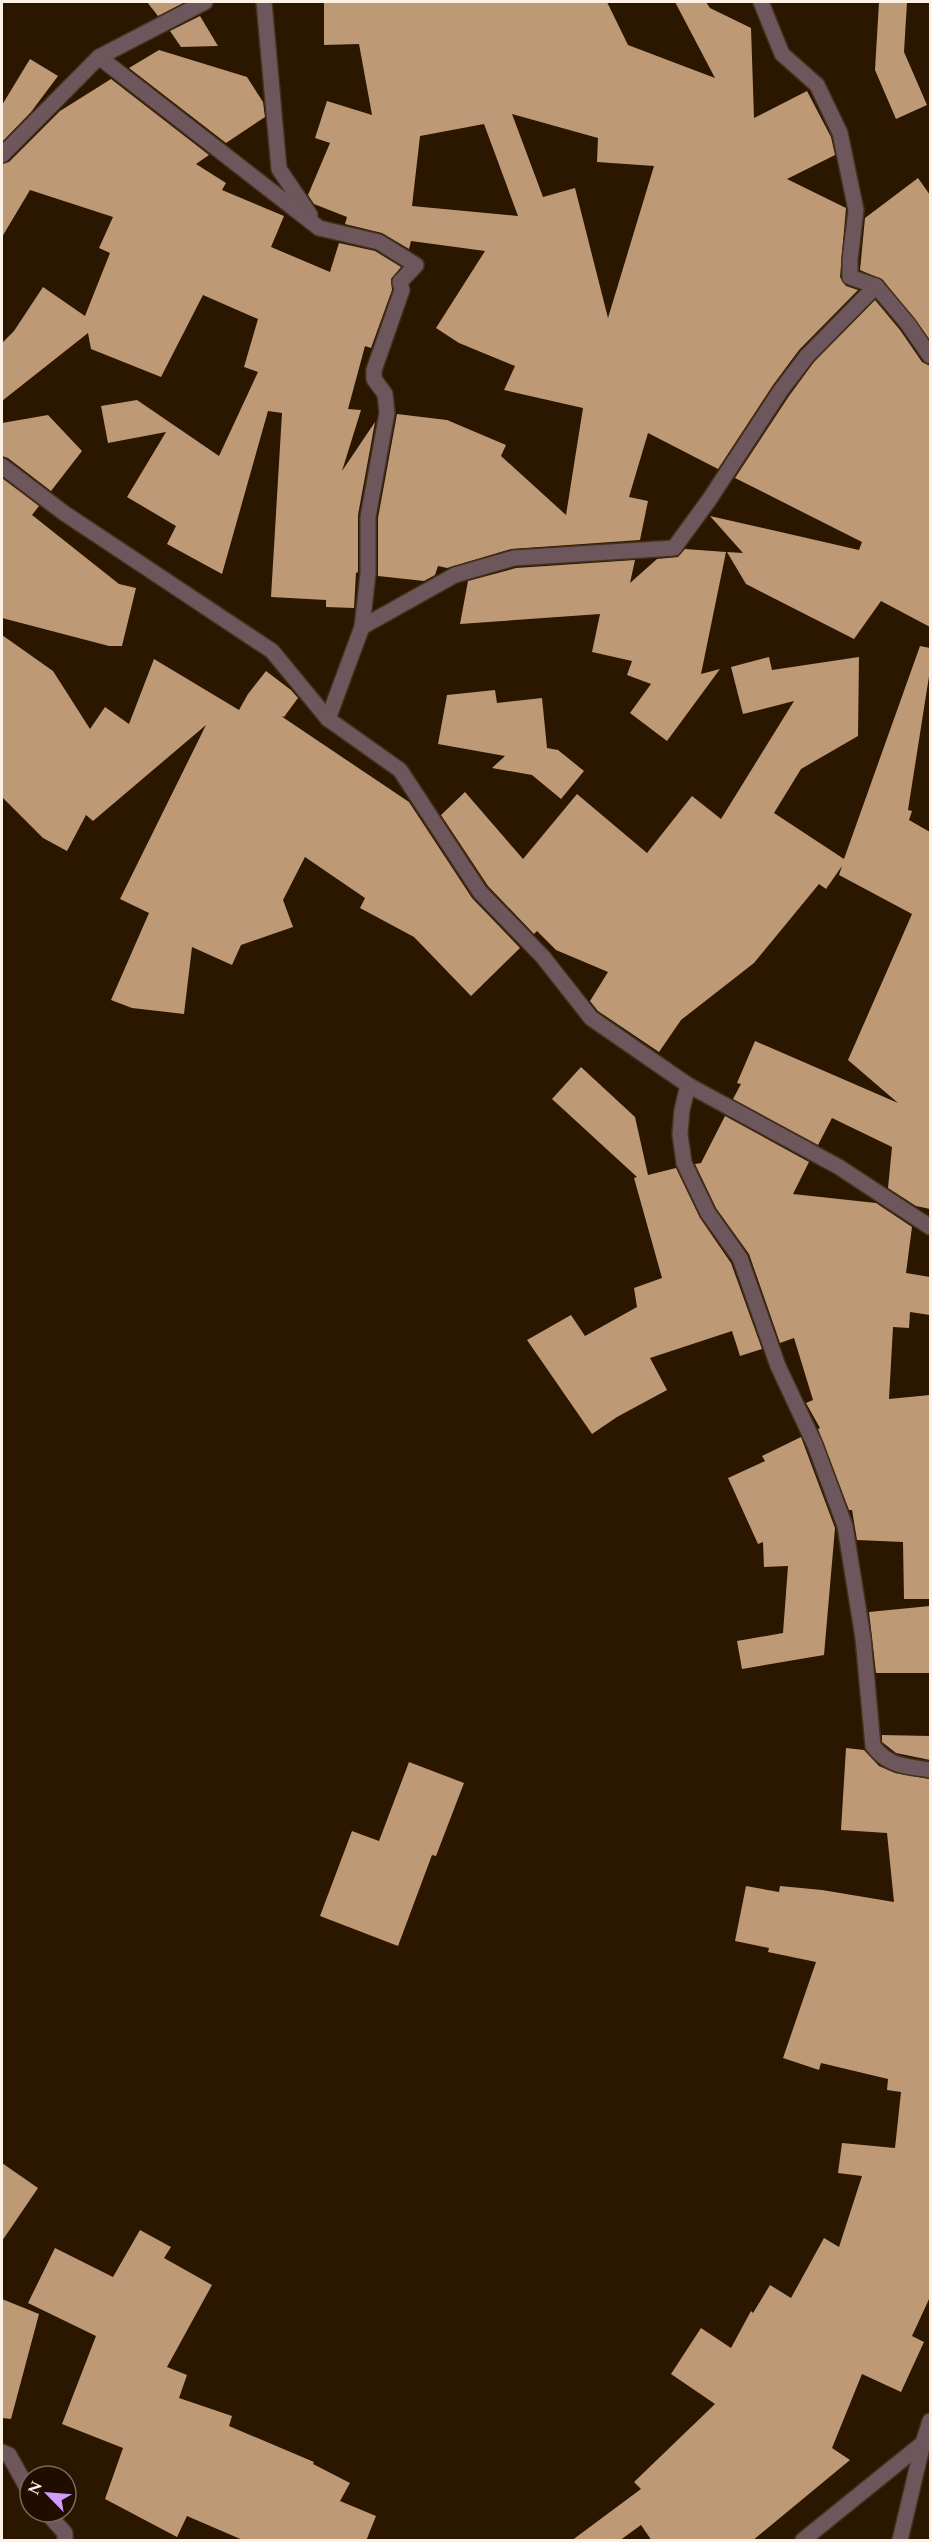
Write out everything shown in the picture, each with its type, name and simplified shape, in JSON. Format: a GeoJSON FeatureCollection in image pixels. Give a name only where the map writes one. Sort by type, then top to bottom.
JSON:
{"type":"FeatureCollection","features":[{"type":"Feature","properties":{"kind":"street"},"geometry":{"type":"LineString","coordinates":[[2,155],[99,57],[205,2]]}},
{"type":"Feature","properties":{"kind":"street"},"geometry":{"type":"LineString","coordinates":[[264,2],[279,169],[319,228]]}},
{"type":"Feature","properties":{"kind":"street"},"geometry":{"type":"LineString","coordinates":[[761,2],[782,54],[817,85],[840,133],[856,210],[850,278],[876,286],[908,324],[930,357]]}},
{"type":"Feature","properties":{"kind":"street"},"geometry":{"type":"LineString","coordinates":[[99,57],[319,228],[379,242],[416,265],[400,282],[402,290],[373,374],[385,394],[387,413],[368,518],[368,573],[362,627],[328,719]]}},
{"type":"Feature","properties":{"kind":"street"},"geometry":{"type":"LineString","coordinates":[[362,627],[455,575],[514,558],[674,548],[710,500],[780,390],[807,356],[876,286]]}},
{"type":"Feature","properties":{"kind":"street"},"geometry":{"type":"LineString","coordinates":[[2,466],[64,513],[272,651],[328,719],[400,770],[480,892],[543,957],[591,1018],[688,1085],[839,1167],[930,1227]]}},
{"type":"Feature","properties":{"kind":"street"},"geometry":{"type":"LineString","coordinates":[[688,1085],[682,1110],[680,1134],[684,1163],[708,1213],[740,1258],[778,1366],[815,1445],[845,1526],[863,1638],[873,1746],[883,1758],[895,1764],[930,1770]]}},
{"type":"Feature","properties":{"kind":"street"},"geometry":{"type":"LineString","coordinates":[[900,2541],[930,2421]]}},
{"type":"Feature","properties":{"kind":"street"},"geometry":{"type":"LineString","coordinates":[[803,2541],[923,2444]]}},
{"type":"Feature","properties":{"kind":"street"},"geometry":{"type":"LineString","coordinates":[[2,2452],[9,2455],[18,2471]]}},
{"type":"Feature","properties":{"kind":"street"},"geometry":{"type":"LineString","coordinates":[[57,2524],[65,2533],[65,2541]]}},
{"type":"Feature","properties":{"kind":"building"},"geometry":{"type":"Polygon","coordinates":[[[147,2],[185,2],[158,16],[147,2]]]}},
{"type":"Feature","properties":{"kind":"building"},"geometry":{"type":"Polygon","coordinates":[[[324,2],[607,2],[628,45],[715,78],[675,2],[706,2],[710,8],[751,28],[754,118],[807,91],[831,137],[835,155],[787,179],[846,208],[840,277],[846,286],[858,290],[799,350],[718,469],[648,433],[629,497],[648,501],[640,540],[511,549],[447,568],[438,566],[435,575],[424,581],[378,576],[378,518],[397,414],[447,420],[506,445],[501,456],[566,515],[583,408],[504,390],[515,366],[459,343],[436,328],[485,251],[411,241],[409,249],[382,233],[345,224],[347,217],[314,204],[308,195],[330,143],[315,138],[327,101],[372,115],[359,44],[324,45],[324,2]],[[512,114],[543,197],[575,188],[608,318],[654,166],[597,162],[598,138],[512,114]],[[484,124],[420,136],[412,206],[518,216],[484,124]]]}},
{"type":"Feature","properties":{"kind":"building"},"geometry":{"type":"Polygon","coordinates":[[[879,2],[907,2],[904,52],[927,105],[896,119],[875,70],[879,2]]]}},
{"type":"Feature","properties":{"kind":"building"},"geometry":{"type":"Polygon","coordinates":[[[200,16],[218,46],[181,47],[170,31],[200,16]]]}},
{"type":"Feature","properties":{"kind":"building"},"geometry":{"type":"Polygon","coordinates":[[[159,50],[247,77],[263,102],[265,117],[226,143],[129,68],[159,50]]]}},
{"type":"Feature","properties":{"kind":"building"},"geometry":{"type":"Polygon","coordinates":[[[30,59],[58,76],[31,112],[2,142],[2,105],[30,59]]]}},
{"type":"Feature","properties":{"kind":"building"},"geometry":{"type":"Polygon","coordinates":[[[111,79],[209,155],[196,164],[226,183],[222,190],[284,216],[271,247],[330,272],[339,243],[375,251],[401,267],[391,279],[392,290],[371,348],[365,346],[348,409],[361,410],[342,471],[375,422],[358,515],[358,572],[356,573],[354,608],[326,607],[326,600],[271,597],[282,413],[268,411],[222,574],[167,544],[176,526],[127,497],[166,432],[108,443],[101,406],[137,400],[219,456],[258,372],[244,367],[258,319],[203,295],[161,377],[91,349],[88,333],[2,401],[2,343],[14,331],[43,287],[85,316],[110,253],[99,248],[113,217],[30,190],[2,237],[2,164],[9,162],[60,111],[111,79]]]}},
{"type":"Feature","properties":{"kind":"building"},"geometry":{"type":"Polygon","coordinates":[[[918,178],[930,195],[930,340],[883,280],[860,270],[865,218],[918,178]]]}},
{"type":"Feature","properties":{"kind":"building"},"geometry":{"type":"Polygon","coordinates":[[[875,300],[922,362],[930,366],[930,627],[881,601],[854,639],[746,584],[727,552],[743,553],[710,516],[859,550],[862,542],[735,478],[814,362],[875,300]]]}},
{"type":"Feature","properties":{"kind":"building"},"geometry":{"type":"Polygon","coordinates":[[[48,415],[82,451],[51,491],[8,458],[2,456],[2,423],[48,415]]]}},
{"type":"Feature","properties":{"kind":"building"},"geometry":{"type":"Polygon","coordinates":[[[2,478],[39,506],[32,515],[119,584],[136,588],[122,646],[109,646],[2,618],[2,478]]]}},
{"type":"Feature","properties":{"kind":"building"},"geometry":{"type":"Polygon","coordinates":[[[685,549],[726,552],[701,674],[720,669],[667,741],[630,713],[651,684],[627,675],[632,661],[592,652],[600,614],[460,624],[468,581],[516,568],[635,560],[630,583],[657,559],[678,557],[685,549]]]}},
{"type":"Feature","properties":{"kind":"building"},"geometry":{"type":"Polygon","coordinates":[[[2,635],[53,671],[90,729],[105,707],[129,724],[154,659],[239,710],[266,671],[298,698],[284,717],[281,716],[409,802],[472,898],[520,948],[471,996],[414,937],[360,908],[365,898],[305,857],[283,900],[293,927],[241,945],[232,965],[192,947],[184,1014],[132,1008],[111,1000],[149,913],[120,899],[206,725],[93,821],[86,815],[67,851],[43,838],[2,797],[2,635]]]}},
{"type":"Feature","properties":{"kind":"building"},"geometry":{"type":"Polygon","coordinates":[[[920,646],[930,648],[930,670],[908,810],[912,811],[909,820],[930,832],[930,1209],[916,1206],[888,1188],[892,1147],[832,1118],[818,1145],[733,1099],[741,1084],[737,1083],[755,1041],[898,1103],[848,1060],[912,914],[839,875],[842,866],[826,889],[819,884],[754,963],[681,1020],[659,1052],[598,1011],[590,1001],[608,972],[556,950],[537,931],[534,934],[488,886],[441,815],[465,792],[523,859],[577,794],[647,853],[692,796],[721,819],[794,701],[743,714],[731,667],[769,657],[772,670],[859,657],[858,736],[801,769],[774,813],[844,859],[920,646]]]}},
{"type":"Feature","properties":{"kind":"building"},"geometry":{"type":"Polygon","coordinates":[[[495,690],[497,703],[542,698],[547,748],[558,750],[584,771],[561,799],[532,775],[492,768],[505,756],[438,744],[447,695],[495,690]]]}},
{"type":"Feature","properties":{"kind":"building"},"geometry":{"type":"Polygon","coordinates":[[[581,1067],[635,1117],[648,1175],[676,1168],[700,1218],[731,1263],[762,1349],[740,1356],[732,1331],[650,1358],[667,1390],[617,1417],[592,1434],[527,1340],[571,1315],[585,1336],[637,1307],[634,1288],[662,1278],[634,1178],[637,1177],[552,1099],[581,1067]]]}},
{"type":"Feature","properties":{"kind":"building"},"geometry":{"type":"Polygon","coordinates":[[[725,1116],[809,1162],[793,1194],[876,1203],[912,1227],[906,1273],[930,1277],[930,1315],[910,1312],[909,1328],[893,1327],[889,1399],[930,1395],[930,1599],[904,1599],[903,1542],[857,1540],[852,1510],[849,1510],[818,1429],[820,1428],[806,1403],[813,1400],[794,1338],[780,1343],[749,1254],[716,1208],[695,1164],[701,1163],[725,1116]]]}},
{"type":"Feature","properties":{"kind":"building"},"geometry":{"type":"Polygon","coordinates":[[[801,1437],[835,1528],[824,1655],[742,1669],[737,1641],[783,1633],[788,1566],[764,1567],[763,1542],[758,1544],[728,1478],[765,1461],[762,1456],[801,1437]]]}},
{"type":"Feature","properties":{"kind":"building"},"geometry":{"type":"Polygon","coordinates":[[[930,1606],[930,1673],[876,1673],[869,1612],[930,1606]]]}},
{"type":"Feature","properties":{"kind":"building"},"geometry":{"type":"Polygon","coordinates":[[[882,1735],[930,1736],[930,1760],[896,1753],[882,1742],[882,1735]]]}},
{"type":"Feature","properties":{"kind":"building"},"geometry":{"type":"Polygon","coordinates":[[[846,1748],[864,1750],[879,1766],[895,1773],[930,1779],[930,2297],[912,2336],[924,2342],[901,2392],[862,2374],[832,2448],[850,2460],[752,2541],[652,2541],[641,2525],[619,2541],[571,2541],[641,2489],[634,2482],[715,2404],[671,2374],[701,2328],[731,2348],[751,2311],[753,2313],[770,2285],[791,2298],[824,2238],[839,2247],[862,2176],[838,2173],[842,2143],[895,2148],[901,2092],[887,2090],[888,2079],[821,2063],[819,2070],[783,2058],[816,1962],[768,1952],[769,1948],[735,1941],[746,1886],[779,1892],[780,1886],[822,1890],[894,1902],[887,1833],[841,1830],[846,1748]]]}},
{"type":"Feature","properties":{"kind":"building"},"geometry":{"type":"Polygon","coordinates":[[[409,1762],[464,1783],[436,1856],[432,1855],[398,1946],[320,1916],[352,1831],[379,1841],[409,1762]]]}},
{"type":"Feature","properties":{"kind":"building"},"geometry":{"type":"Polygon","coordinates":[[[2,2163],[38,2188],[2,2241],[2,2163]]]}},
{"type":"Feature","properties":{"kind":"building"},"geometry":{"type":"Polygon","coordinates":[[[140,2230],[171,2247],[164,2258],[212,2285],[167,2367],[187,2375],[179,2398],[232,2416],[229,2426],[314,2462],[313,2464],[350,2483],[340,2501],[376,2516],[366,2541],[245,2541],[187,2516],[177,2537],[105,2499],[123,2448],[62,2424],[96,2336],[28,2303],[55,2248],[113,2277],[140,2230]]]}},
{"type":"Feature","properties":{"kind":"building"},"geometry":{"type":"Polygon","coordinates":[[[2,2299],[39,2314],[11,2419],[2,2418],[2,2299]]]}}]}
